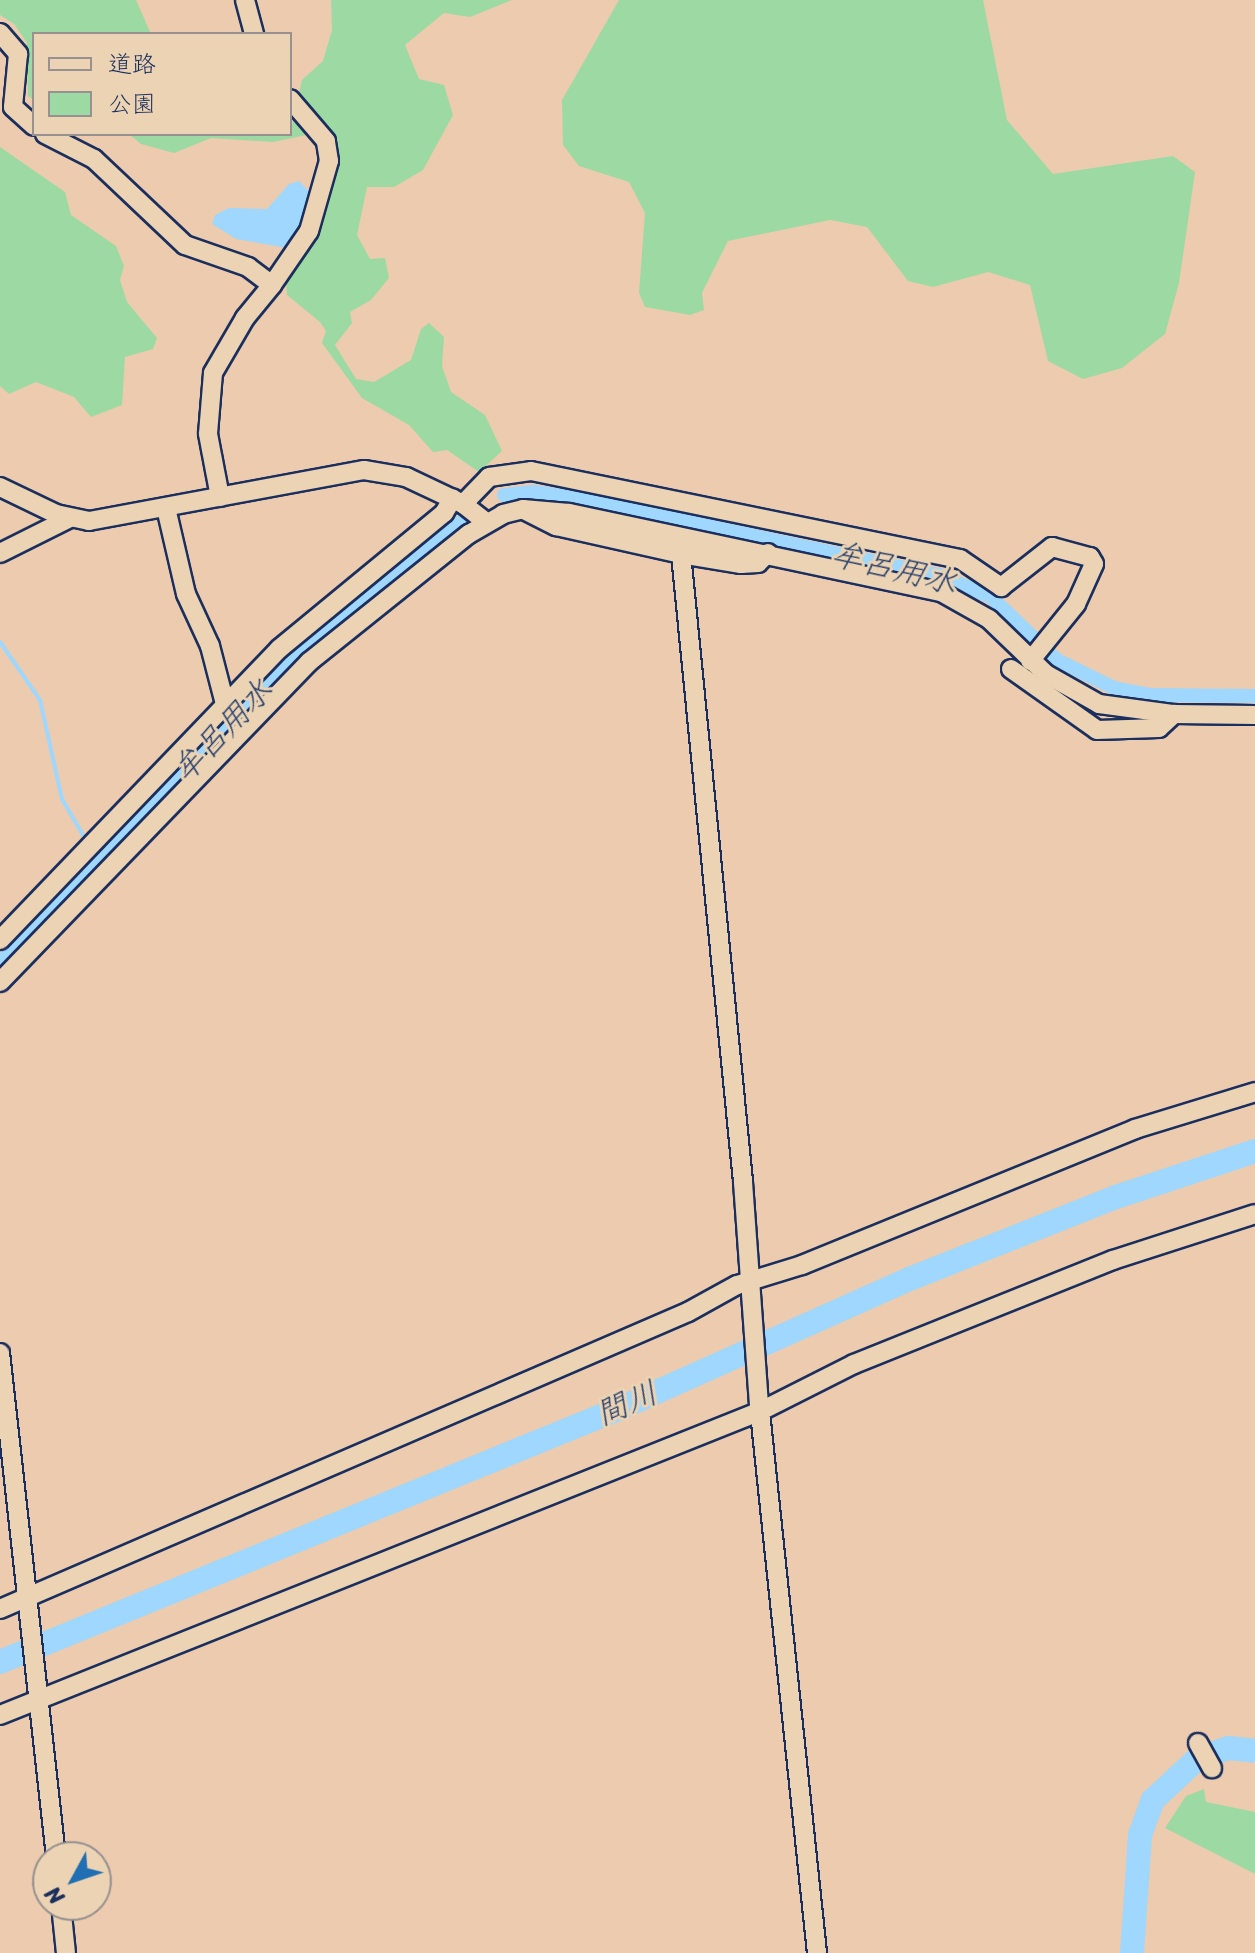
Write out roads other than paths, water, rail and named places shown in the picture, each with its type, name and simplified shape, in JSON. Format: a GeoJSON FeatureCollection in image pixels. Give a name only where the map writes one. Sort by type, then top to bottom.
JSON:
{"type":"FeatureCollection","features":[{"type":"Feature","properties":{"kind":"street"},"geometry":{"type":"LineString","coordinates":[[245,0],[253,32]]}},
{"type":"Feature","properties":{"kind":"street"},"geometry":{"type":"LineString","coordinates":[[0,33],[18,54],[13,107],[32,124]]}},
{"type":"Feature","properties":{"kind":"street"},"geometry":{"type":"LineString","coordinates":[[220,497],[208,434],[213,373],[245,318],[309,231],[329,161],[326,141],[292,101]]}},
{"type":"Feature","properties":{"kind":"street"},"geometry":{"type":"LineString","coordinates":[[49,136],[94,159],[185,245],[248,267],[272,285]]}},
{"type":"Feature","properties":{"kind":"street"},"geometry":{"type":"LineString","coordinates":[[0,487],[68,519],[89,521],[364,470],[406,477],[458,501],[486,522]]}},
{"type":"Feature","properties":{"kind":"street"},"geometry":{"type":"LineString","coordinates":[[0,982],[92,859],[225,704],[314,617],[489,477],[531,471],[768,553],[895,580],[976,590],[1006,587],[1059,546],[1071,555],[1090,557],[1094,564],[1076,604],[1052,637],[1032,657]]}},
{"type":"Feature","properties":{"kind":"street"},"geometry":{"type":"LineString","coordinates":[[166,508],[186,594],[210,646],[225,704]]}},
{"type":"Feature","properties":{"kind":"street"},"geometry":{"type":"LineString","coordinates":[[523,509],[556,526],[681,554],[741,564],[758,563],[768,553]]}},
{"type":"Feature","properties":{"kind":"street"},"geometry":{"type":"LineString","coordinates":[[0,940],[309,662],[486,522],[523,509],[647,511],[960,559],[976,590],[1007,635],[1032,657],[1099,704],[1174,714],[1255,715]]}},
{"type":"Feature","properties":{"kind":"street"},"geometry":{"type":"LineString","coordinates":[[0,553],[68,519]]}},
{"type":"Feature","properties":{"kind":"street"},"geometry":{"type":"LineString","coordinates":[[681,554],[760,1407],[817,1953]]}},
{"type":"Feature","properties":{"kind":"street"},"geometry":{"type":"LineString","coordinates":[[1011,669],[1097,730],[1159,728],[1174,714]]}},
{"type":"Feature","properties":{"kind":"street"},"geometry":{"type":"LineString","coordinates":[[1,1607],[196,1527],[750,1284],[1135,1129],[1255,1092]]}},
{"type":"Feature","properties":{"kind":"street"},"geometry":{"type":"LineString","coordinates":[[0,1715],[760,1407],[854,1364],[1113,1260],[1255,1214]]}},
{"type":"Feature","properties":{"kind":"street"},"geometry":{"type":"LineString","coordinates":[[0,1353],[54,1841]]}},
{"type":"Feature","properties":{"kind":"street"},"geometry":{"type":"LineString","coordinates":[[1198,1743],[1211,1766]]}},
{"type":"Feature","properties":{"kind":"street"},"geometry":{"type":"LineString","coordinates":[[63,1921],[66,1953]]}},
{"type":"Feature","properties":{"kind":"water"},"geometry":{"type":"Polygon","coordinates":[[[299,181],[310,192],[312,207],[303,234],[287,248],[236,239],[212,224],[215,215],[229,208],[267,209],[289,184],[299,181]]]}},
{"type":"Feature","properties":{"kind":"waterway","name":"牟呂用水"},"geometry":{"type":"LineString","coordinates":[[504,495],[534,492],[576,498],[939,575],[991,597],[1057,660],[1114,688],[1149,695],[1255,696]]}},
{"type":"Feature","properties":{"kind":"waterway","name":"牟呂用水"},"geometry":{"type":"LineString","coordinates":[[0,963],[303,647],[465,519]]}},
{"type":"Feature","properties":{"kind":"waterway"},"geometry":{"type":"LineString","coordinates":[[0,642],[40,700],[62,799],[87,842]]}},
{"type":"Feature","properties":{"kind":"waterway","name":"間川"},"geometry":{"type":"LineString","coordinates":[[0,1662],[623,1407],[912,1278],[1116,1197],[1255,1151]]}},
{"type":"Feature","properties":{"kind":"waterway"},"geometry":{"type":"LineString","coordinates":[[1132,1953],[1140,1835],[1153,1800],[1198,1758],[1228,1748],[1255,1751]]}}]}
